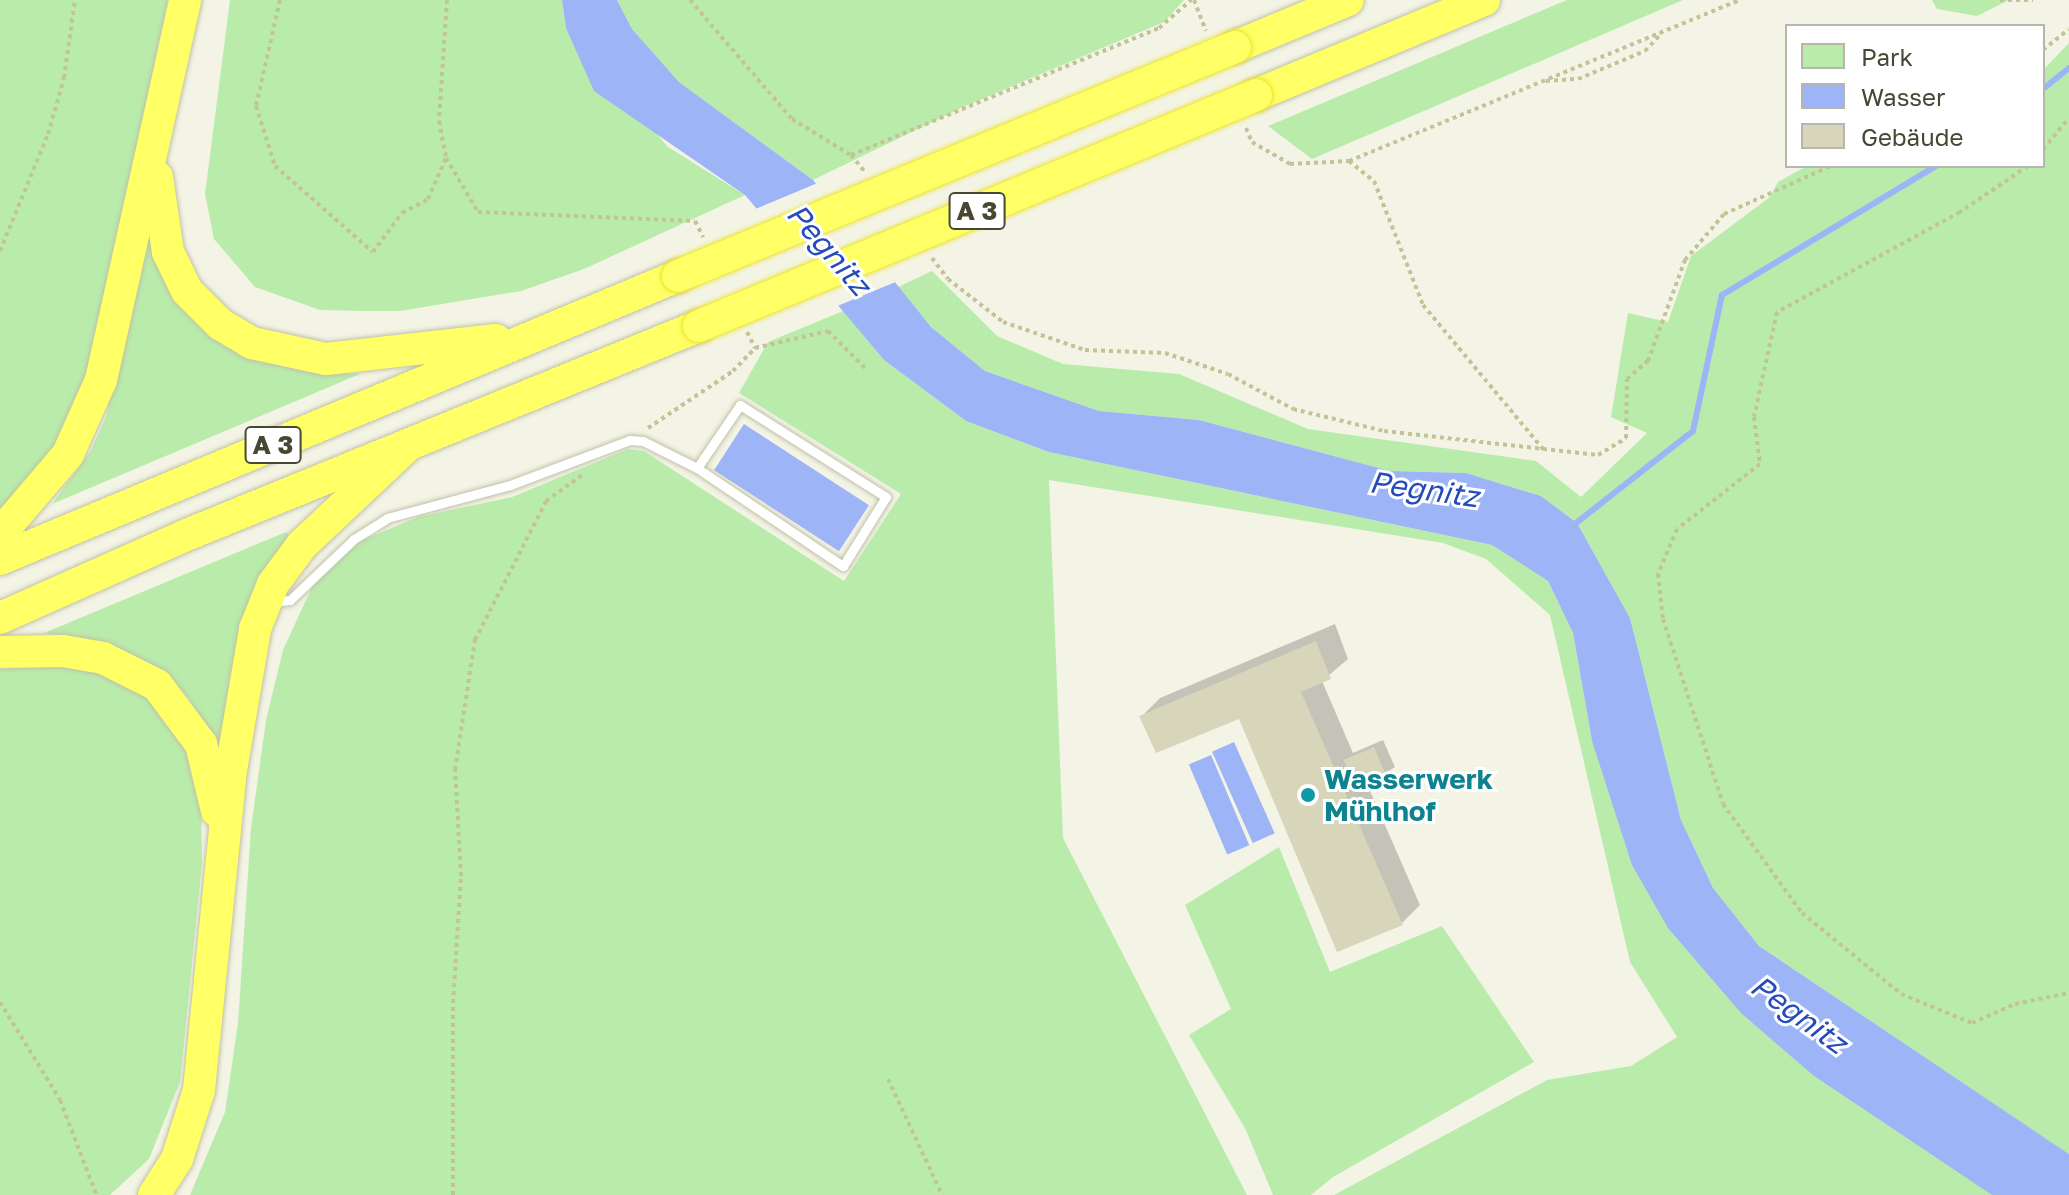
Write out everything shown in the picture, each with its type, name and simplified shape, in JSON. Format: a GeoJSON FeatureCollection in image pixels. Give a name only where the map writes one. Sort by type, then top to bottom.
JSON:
{"type":"FeatureCollection","features":[{"type":"Feature","properties":{"kind":"highway"},"geometry":{"type":"LineString","coordinates":[[0,534],[42,490],[87,420],[155,145],[185,0]]}},
{"type":"Feature","properties":{"kind":"highway","name":"A 3"},"geometry":{"type":"LineString","coordinates":[[0,559],[1223,45],[1348,0]]}},
{"type":"Feature","properties":{"kind":"highway","name":"A 3"},"geometry":{"type":"LineString","coordinates":[[0,618],[699,326],[1248,105],[1484,0]]}},
{"type":"Feature","properties":{"kind":"highway"},"geometry":{"type":"LineString","coordinates":[[155,145],[168,252],[187,291],[220,324],[252,343],[326,359],[546,332]]}},
{"type":"Feature","properties":{"kind":"highway"},"geometry":{"type":"LineString","coordinates":[[154,1195],[177,1159],[199,1090],[222,842],[245,664],[264,603],[302,545],[405,448]]}},
{"type":"Feature","properties":{"kind":"highway"},"geometry":{"type":"LineString","coordinates":[[0,652],[63,651],[103,658],[157,685],[201,744],[222,842]]}},
{"type":"Feature","properties":{"kind":"lane"},"geometry":{"type":"LineString","coordinates":[[264,603],[290,600],[354,539],[387,518],[510,485],[630,440],[643,441],[697,468],[843,566],[886,497],[740,405],[697,468]]}},
{"type":"Feature","properties":{"kind":"path"},"geometry":{"type":"LineString","coordinates":[[0,251],[48,134],[64,78],[75,0]]}},
{"type":"Feature","properties":{"kind":"path"},"geometry":{"type":"LineString","coordinates":[[280,0],[256,106],[275,166],[373,252],[402,213],[428,199],[446,158]]}},
{"type":"Feature","properties":{"kind":"path"},"geometry":{"type":"LineString","coordinates":[[447,0],[439,121],[446,158],[478,212],[695,221],[709,249]]}},
{"type":"Feature","properties":{"kind":"path"},"geometry":{"type":"LineString","coordinates":[[690,0],[792,119],[851,155],[870,179]]}},
{"type":"Feature","properties":{"kind":"path"},"geometry":{"type":"LineString","coordinates":[[851,155],[1159,28],[1192,0],[1223,45]]}},
{"type":"Feature","properties":{"kind":"path"},"geometry":{"type":"LineString","coordinates":[[1248,105],[1252,142],[1272,156],[1314,166],[1349,161],[1740,0]]}},
{"type":"Feature","properties":{"kind":"path"},"geometry":{"type":"LineString","coordinates":[[2000,0],[2033,0]]}},
{"type":"Feature","properties":{"kind":"path"},"geometry":{"type":"LineString","coordinates":[[2045,48],[2069,29]]}},
{"type":"Feature","properties":{"kind":"path"},"geometry":{"type":"LineString","coordinates":[[1544,80],[1578,79],[1645,51],[1662,33]]}},
{"type":"Feature","properties":{"kind":"path"},"geometry":{"type":"LineString","coordinates":[[2045,147],[2069,118]]}},
{"type":"Feature","properties":{"kind":"path"},"geometry":{"type":"LineString","coordinates":[[1349,161],[1374,181],[1423,305],[1546,452]]}},
{"type":"Feature","properties":{"kind":"path"},"geometry":{"type":"LineString","coordinates":[[928,254],[948,279],[1003,322],[1085,350],[1165,353],[1228,374],[1293,409],[1384,431],[1470,438],[1546,452],[1598,455],[1626,438],[1627,379],[1648,361],[1685,260],[1724,214],[1827,168]]}},
{"type":"Feature","properties":{"kind":"path"},"geometry":{"type":"LineString","coordinates":[[2025,168],[1960,212],[1777,312],[1754,417],[1760,464],[1677,529],[1658,574],[1663,619],[1723,804],[1802,913],[1901,994],[1972,1023],[2015,1004],[2069,993]]}},
{"type":"Feature","properties":{"kind":"path"},"geometry":{"type":"LineString","coordinates":[[742,320],[755,348]]}},
{"type":"Feature","properties":{"kind":"path"},"geometry":{"type":"LineString","coordinates":[[630,440],[686,406],[755,348],[828,331],[866,369]]}},
{"type":"Feature","properties":{"kind":"path"},"geometry":{"type":"LineString","coordinates":[[453,1195],[453,1003],[461,876],[455,770],[475,640],[546,501],[594,466]]}},
{"type":"Feature","properties":{"kind":"path"},"geometry":{"type":"LineString","coordinates":[[0,1002],[60,1100],[96,1194]]}},
{"type":"Feature","properties":{"kind":"path"},"geometry":{"type":"LineString","coordinates":[[888,1079],[942,1195]]}},
{"type":"Feature","properties":{"kind":"green space"},"geometry":{"type":"Polygon","coordinates":[[[0,0],[168,0],[90,367],[57,449],[0,509],[0,0]]]}},
{"type":"Feature","properties":{"kind":"green space"},"geometry":{"type":"Polygon","coordinates":[[[230,0],[562,0],[566,28],[668,147],[745,195],[584,269],[521,291],[400,311],[363,311],[320,310],[255,287],[214,239],[205,194],[230,0]]]}},
{"type":"Feature","properties":{"kind":"green space"},"geometry":{"type":"Polygon","coordinates":[[[617,0],[1184,0],[1164,22],[963,107],[813,180],[679,82],[632,29],[617,0]]]}},
{"type":"Feature","properties":{"kind":"green space"},"geometry":{"type":"Polygon","coordinates":[[[1567,0],[1683,0],[1312,159],[1268,126],[1567,0]]]}},
{"type":"Feature","properties":{"kind":"green space"},"geometry":{"type":"Polygon","coordinates":[[[1932,0],[2009,0],[1977,16],[1937,9],[1932,0]]]}},
{"type":"Feature","properties":{"kind":"green space"},"geometry":{"type":"Polygon","coordinates":[[[2069,43],[2069,1154],[1759,946],[1713,888],[1681,820],[1630,618],[1577,523],[1541,496],[1466,473],[1390,471],[1199,420],[1099,411],[985,371],[931,327],[898,287],[932,271],[997,336],[1063,364],[1179,374],[1308,429],[1536,461],[1581,497],[1647,433],[1611,417],[1628,313],[1668,322],[1691,256],[1770,197],[1778,182],[1803,168],[2045,168],[2045,68],[2069,43]]]}},
{"type":"Feature","properties":{"kind":"green space"},"geometry":{"type":"Polygon","coordinates":[[[147,231],[160,270],[270,363],[307,372],[360,374],[52,504],[90,452],[106,417],[147,231]]]}},
{"type":"Feature","properties":{"kind":"green space"},"geometry":{"type":"Polygon","coordinates":[[[843,311],[884,360],[966,421],[1049,452],[1492,545],[1548,581],[1573,633],[1592,741],[1814,1076],[1993,1195],[1334,1195],[1547,1080],[1631,1066],[1677,1037],[1630,962],[1550,615],[1486,559],[1443,543],[1049,480],[1063,838],[1247,1195],[190,1195],[225,1112],[238,1023],[251,828],[266,720],[283,650],[318,574],[358,542],[418,517],[512,497],[628,449],[644,451],[844,581],[901,494],[739,393],[768,342],[843,311]]]}},
{"type":"Feature","properties":{"kind":"green space"},"geometry":{"type":"Polygon","coordinates":[[[286,532],[290,536],[239,635],[220,756],[189,699],[166,673],[101,641],[44,633],[286,532]]]}},
{"type":"Feature","properties":{"kind":"green space"},"geometry":{"type":"Polygon","coordinates":[[[45,664],[83,666],[144,695],[191,758],[201,798],[202,862],[180,1082],[149,1159],[110,1195],[0,1195],[0,669],[45,664]]]}},
{"type":"Feature","properties":{"kind":"green space"},"geometry":{"type":"Polygon","coordinates":[[[1279,847],[1330,972],[1442,926],[1534,1062],[1333,1177],[1311,1195],[1273,1195],[1245,1128],[1189,1035],[1231,1009],[1185,905],[1279,847]]]}},
{"type":"Feature","properties":{"kind":"water","name":"Pegnitz"},"geometry":{"type":"Polygon","coordinates":[[[562,0],[617,0],[632,29],[679,82],[813,180],[931,327],[985,371],[1099,411],[1199,420],[1390,471],[1466,473],[1541,496],[1577,523],[1630,618],[1681,820],[1713,888],[1759,946],[2069,1154],[2069,1195],[1992,1195],[1814,1076],[1741,1013],[1668,928],[1632,865],[1592,741],[1573,633],[1548,581],[1492,545],[1049,452],[966,421],[884,360],[745,195],[594,91],[566,28],[562,0]]]}},
{"type":"Feature","properties":{"kind":"water"},"geometry":{"type":"Polygon","coordinates":[[[744,424],[869,505],[839,551],[714,470],[744,424]]]}},
{"type":"Feature","properties":{"kind":"water"},"geometry":{"type":"Polygon","coordinates":[[[1234,742],[1275,833],[1253,843],[1212,752],[1234,742]]]}},
{"type":"Feature","properties":{"kind":"water"},"geometry":{"type":"Polygon","coordinates":[[[1211,755],[1249,845],[1227,855],[1189,764],[1211,755]]]}},
{"type":"Feature","properties":{"kind":"pier"},"geometry":{"type":"Polygon","coordinates":[[[820,182],[898,281],[835,307],[753,210],[820,182]]]}},
{"type":"Feature","properties":{"kind":"building","name":"Wasserwerk Mühlhof"},"geometry":{"type":"Polygon","coordinates":[[[1316,641],[1331,679],[1301,692],[1403,925],[1337,952],[1239,719],[1156,753],[1139,716],[1316,641]]]}},
{"type":"Feature","properties":{"kind":"building"},"geometry":{"type":"Polygon","coordinates":[[[1374,747],[1387,778],[1357,791],[1344,760],[1374,747]]]}},
{"type":"Feature","properties":{"kind":"waterway"},"geometry":{"type":"LineString","coordinates":[[2045,87],[2069,68]]}},
{"type":"Feature","properties":{"kind":"waterway"},"geometry":{"type":"LineString","coordinates":[[1571,527],[1693,431],[1722,295],[1933,168]]}},
{"type":"Feature","properties":{"kind":"place","name":"Wasserwerk Mühlhof"},"geometry":{"type":"Point","coordinates":[1308,795]}}]}
